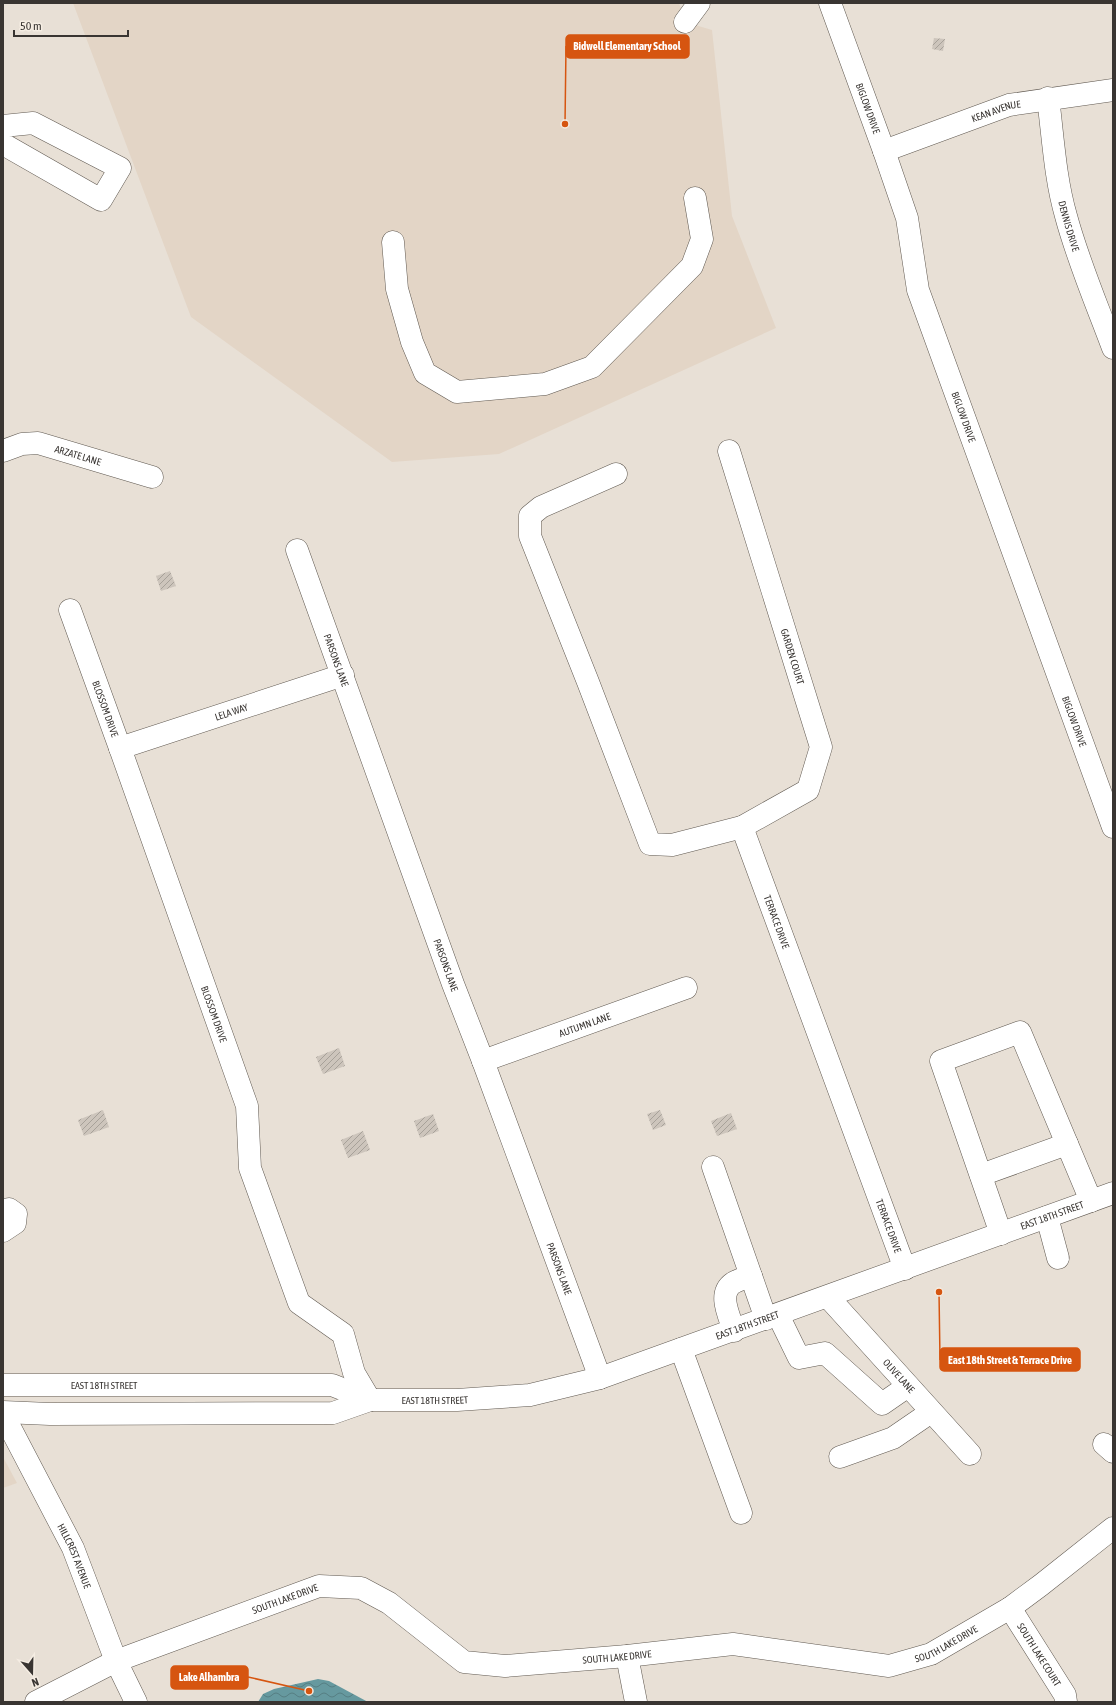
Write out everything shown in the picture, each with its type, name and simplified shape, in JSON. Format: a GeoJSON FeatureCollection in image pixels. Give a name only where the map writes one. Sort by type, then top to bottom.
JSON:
{"type":"FeatureCollection","features":[{"type":"Feature","properties":{"kind":"street"},"geometry":{"type":"LineString","coordinates":[[685,22],[699,3]]}},
{"type":"Feature","properties":{"kind":"street","name":"BIGLOW DRIVE"},"geometry":{"type":"LineString","coordinates":[[830,3],[907,218],[918,290],[1113,827]]}},
{"type":"Feature","properties":{"kind":"street","name":"KEAN AVENUE"},"geometry":{"type":"LineString","coordinates":[[884,151],[1009,105],[1048,98],[1113,90]]}},
{"type":"Feature","properties":{"kind":"street","name":"DENNIS DRIVE"},"geometry":{"type":"LineString","coordinates":[[1048,98],[1060,193],[1065,215],[1074,244],[1113,348]]}},
{"type":"Feature","properties":{"kind":"street"},"geometry":{"type":"LineString","coordinates":[[3,126],[33,123],[120,168],[101,200],[3,144]]}},
{"type":"Feature","properties":{"kind":"street"},"geometry":{"type":"LineString","coordinates":[[393,242],[397,289],[412,342],[426,373],[457,392],[545,384],[592,367],[692,266],[702,239],[695,198]]}},
{"type":"Feature","properties":{"kind":"street","name":"ARZATE LANE"},"geometry":{"type":"LineString","coordinates":[[3,451],[22,444],[38,443],[152,477]]}},
{"type":"Feature","properties":{"kind":"street","name":"GARDEN COURT"},"geometry":{"type":"LineString","coordinates":[[729,452],[821,747],[808,790],[742,827]]}},
{"type":"Feature","properties":{"kind":"street"},"geometry":{"type":"LineString","coordinates":[[616,474],[541,507],[530,516],[530,536],[650,844],[672,845],[742,827]]}},
{"type":"Feature","properties":{"kind":"street","name":"PARSONS LANE"},"geometry":{"type":"LineString","coordinates":[[297,550],[443,958],[483,1061],[600,1378]]}},
{"type":"Feature","properties":{"kind":"street","name":"BLOSSOM DRIVE"},"geometry":{"type":"LineString","coordinates":[[70,610],[247,1106],[250,1168],[299,1302],[343,1334],[354,1373],[370,1400]]}},
{"type":"Feature","properties":{"kind":"street","name":"LELA WAY"},"geometry":{"type":"LineString","coordinates":[[120,748],[343,675]]}},
{"type":"Feature","properties":{"kind":"street","name":"TERRACE DRIVE"},"geometry":{"type":"LineString","coordinates":[[742,827],[905,1268]]}},
{"type":"Feature","properties":{"kind":"street","name":"AUTUMN LANE"},"geometry":{"type":"LineString","coordinates":[[483,1061],[686,988]]}},
{"type":"Feature","properties":{"kind":"street"},"geometry":{"type":"LineString","coordinates":[[1001,1234],[941,1061],[1020,1032],[1091,1201]]}},
{"type":"Feature","properties":{"kind":"street"},"geometry":{"type":"LineString","coordinates":[[981,1176],[1067,1144]]}},
{"type":"Feature","properties":{"kind":"street"},"geometry":{"type":"LineString","coordinates":[[713,1167],[751,1276],[772,1317],[799,1358],[825,1353],[882,1404],[908,1386]]}},
{"type":"Feature","properties":{"kind":"street","name":"EAST 18TH STREET"},"geometry":{"type":"LineString","coordinates":[[3,1413],[333,1414],[370,1400],[457,1400],[530,1395],[600,1378],[681,1350],[1113,1193]]}},
{"type":"Feature","properties":{"kind":"street"},"geometry":{"type":"LineString","coordinates":[[3,1210],[10,1209],[16,1214],[15,1223],[3,1231]]}},
{"type":"Feature","properties":{"kind":"street"},"geometry":{"type":"LineString","coordinates":[[1048,1217],[1058,1258]]}},
{"type":"Feature","properties":{"kind":"street"},"geometry":{"type":"LineString","coordinates":[[734,1330],[725,1300],[727,1289],[733,1283],[751,1276]]}},
{"type":"Feature","properties":{"kind":"street","name":"OLIVE LANE"},"geometry":{"type":"LineString","coordinates":[[828,1297],[970,1454]]}},
{"type":"Feature","properties":{"kind":"street"},"geometry":{"type":"LineString","coordinates":[[681,1350],[741,1514]]}},
{"type":"Feature","properties":{"kind":"street","name":"EAST 18TH STREET"},"geometry":{"type":"LineString","coordinates":[[3,1385],[332,1385],[370,1400]]}},
{"type":"Feature","properties":{"kind":"street"},"geometry":{"type":"LineString","coordinates":[[840,1457],[894,1438],[931,1412]]}},
{"type":"Feature","properties":{"kind":"street","name":"HILLCREST AVENUE"},"geometry":{"type":"LineString","coordinates":[[3,1413],[73,1548],[116,1661],[136,1702]]}},
{"type":"Feature","properties":{"kind":"street","name":"SOUTH LAKE DRIVE"},"geometry":{"type":"LineString","coordinates":[[36,1702],[116,1661],[319,1586],[361,1588],[389,1603],[464,1662],[505,1666],[628,1656],[733,1644],[889,1666],[931,1654],[1010,1608],[1113,1528]]}},
{"type":"Feature","properties":{"kind":"street","name":"SOUTH LAKE COURT"},"geometry":{"type":"LineString","coordinates":[[1010,1608],[1065,1695],[1066,1702]]}},
{"type":"Feature","properties":{"kind":"street"},"geometry":{"type":"LineString","coordinates":[[628,1656],[636,1702]]}},
{"type":"Feature","properties":{"kind":"shaded area"},"geometry":{"type":"Polygon","coordinates":[[[73,3],[679,3],[685,22],[712,30],[732,216],[776,328],[499,454],[392,462],[191,317],[73,3]]]}},
{"type":"Feature","properties":{"kind":"shaded area"},"geometry":{"type":"Polygon","coordinates":[[[3,1457],[17,1483],[3,1488],[3,1457]]]}},
{"type":"Feature","properties":{"kind":"water"},"geometry":{"type":"Polygon","coordinates":[[[318,1679],[329,1681],[368,1702],[258,1702],[263,1694],[274,1689],[318,1679]]]}},
{"type":"Feature","properties":{"kind":"building"},"geometry":{"type":"Polygon","coordinates":[[[934,38],[945,39],[943,51],[932,49],[934,38]]]}},
{"type":"Feature","properties":{"kind":"building"},"geometry":{"type":"Polygon","coordinates":[[[170,571],[176,586],[161,591],[156,576],[170,571]]]}},
{"type":"Feature","properties":{"kind":"building"},"geometry":{"type":"Polygon","coordinates":[[[339,1048],[345,1066],[323,1074],[316,1057],[339,1048]]]}},
{"type":"Feature","properties":{"kind":"building"},"geometry":{"type":"Polygon","coordinates":[[[103,1110],[109,1127],[84,1136],[78,1120],[103,1110]]]}},
{"type":"Feature","properties":{"kind":"building"},"geometry":{"type":"Polygon","coordinates":[[[660,1110],[666,1125],[653,1130],[647,1114],[660,1110]]]}},
{"type":"Feature","properties":{"kind":"building"},"geometry":{"type":"Polygon","coordinates":[[[731,1113],[737,1129],[717,1136],[711,1121],[731,1113]]]}},
{"type":"Feature","properties":{"kind":"building"},"geometry":{"type":"Polygon","coordinates":[[[433,1114],[439,1131],[420,1138],[414,1121],[433,1114]]]}},
{"type":"Feature","properties":{"kind":"building"},"geometry":{"type":"Polygon","coordinates":[[[363,1131],[370,1150],[348,1158],[341,1140],[363,1131]]]}},
{"type":"Feature","properties":{"kind":"place","name":"Bidwell Elementary School"},"geometry":{"type":"Point","coordinates":[565,124]}},
{"type":"Feature","properties":{"kind":"place","name":"East 18th Street & Terrace Drive"},"geometry":{"type":"Point","coordinates":[939,1292]}},
{"type":"Feature","properties":{"kind":"place","name":"Lake Alhambra"},"geometry":{"type":"Point","coordinates":[309,1691]}}]}
